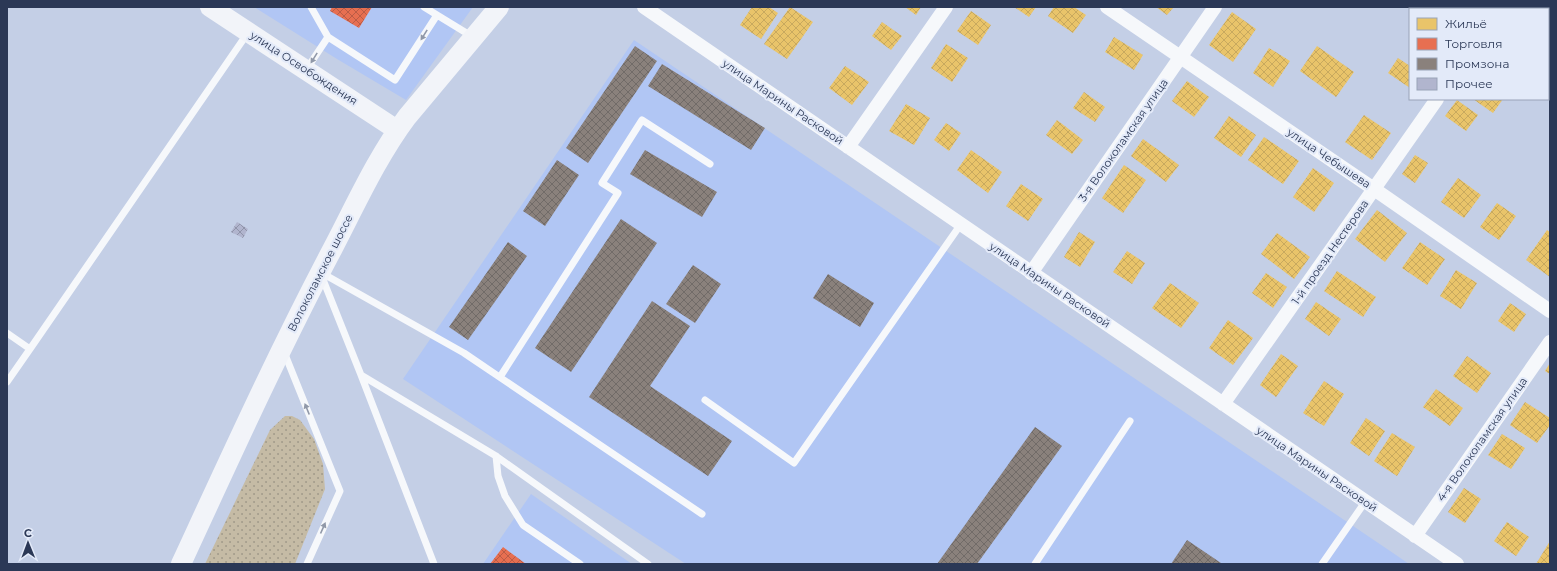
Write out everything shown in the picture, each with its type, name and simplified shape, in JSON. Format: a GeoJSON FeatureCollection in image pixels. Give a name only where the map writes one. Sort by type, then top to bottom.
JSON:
{"type":"FeatureCollection","features":[{"type":"Feature","properties":{"kind":"main road","name":"улица Освобождения"},"geometry":{"type":"LineString","coordinates":[[210,7],[397,130]]}},
{"type":"Feature","properties":{"kind":"main road","name":"Волоколамское шоссе"},"geometry":{"type":"LineString","coordinates":[[181,564],[282,346],[376,166],[397,130],[499,7]]}},
{"type":"Feature","properties":{"kind":"street","name":"улица Марины Расковой"},"geometry":{"type":"LineString","coordinates":[[644,7],[1457,564]]}},
{"type":"Feature","properties":{"kind":"street"},"geometry":{"type":"LineString","coordinates":[[848,147],[946,7]]}},
{"type":"Feature","properties":{"kind":"street","name":"улица Чебышева"},"geometry":{"type":"LineString","coordinates":[[1107,7],[1550,311]]}},
{"type":"Feature","properties":{"kind":"street","name":"3-я Волоколамская улица"},"geometry":{"type":"LineString","coordinates":[[1031,272],[1215,7]]}},
{"type":"Feature","properties":{"kind":"street","name":"1-й проезд Нестерова"},"geometry":{"type":"LineString","coordinates":[[1223,404],[1436,100]]}},
{"type":"Feature","properties":{"kind":"street","name":"4-я Волоколамская улица"},"geometry":{"type":"LineString","coordinates":[[1415,536],[1550,342]]}},
{"type":"Feature","properties":{"kind":"lane"},"geometry":{"type":"LineString","coordinates":[[311,7],[328,37],[395,80],[437,14]]}},
{"type":"Feature","properties":{"kind":"lane"},"geometry":{"type":"LineString","coordinates":[[424,7],[473,38]]}},
{"type":"Feature","properties":{"kind":"lane"},"geometry":{"type":"LineString","coordinates":[[7,382],[248,32]]}},
{"type":"Feature","properties":{"kind":"lane"},"geometry":{"type":"LineString","coordinates":[[306,70],[328,37]]}},
{"type":"Feature","properties":{"kind":"lane"},"geometry":{"type":"LineString","coordinates":[[500,377],[618,193],[602,183],[642,120],[710,164]]}},
{"type":"Feature","properties":{"kind":"lane"},"geometry":{"type":"LineString","coordinates":[[705,400],[794,463],[960,224]]}},
{"type":"Feature","properties":{"kind":"lane"},"geometry":{"type":"LineString","coordinates":[[320,272],[434,564]]}},
{"type":"Feature","properties":{"kind":"lane"},"geometry":{"type":"LineString","coordinates":[[320,272],[464,353],[702,514]]}},
{"type":"Feature","properties":{"kind":"lane"},"geometry":{"type":"LineString","coordinates":[[7,332],[30,349]]}},
{"type":"Feature","properties":{"kind":"lane"},"geometry":{"type":"LineString","coordinates":[[282,346],[340,491],[307,564]]}},
{"type":"Feature","properties":{"kind":"lane"},"geometry":{"type":"LineString","coordinates":[[360,375],[496,456],[648,564]]}},
{"type":"Feature","properties":{"kind":"lane"},"geometry":{"type":"LineString","coordinates":[[1035,564],[1130,422]]}},
{"type":"Feature","properties":{"kind":"lane"},"geometry":{"type":"LineString","coordinates":[[496,456],[498,476],[505,496],[523,524],[580,564]]}},
{"type":"Feature","properties":{"kind":"lane"},"geometry":{"type":"LineString","coordinates":[[1322,564],[1365,502]]}},
{"type":"Feature","properties":{"kind":"shaded area"},"geometry":{"type":"Polygon","coordinates":[[[254,7],[473,7],[406,100],[254,7]]]}},
{"type":"Feature","properties":{"kind":"shaded area"},"geometry":{"type":"Polygon","coordinates":[[[634,40],[1409,564],[686,564],[403,379],[634,40]]]}},
{"type":"Feature","properties":{"kind":"shaded area"},"geometry":{"type":"Polygon","coordinates":[[[285,416],[292,416],[300,420],[314,439],[323,464],[325,489],[295,564],[205,564],[270,430],[285,416]]]}},
{"type":"Feature","properties":{"kind":"shaded area"},"geometry":{"type":"Polygon","coordinates":[[[531,494],[632,564],[483,564],[531,494]]]}},
{"type":"Feature","properties":{"kind":"building: Жильё"},"geometry":{"type":"Polygon","coordinates":[[[752,7],[769,7],[778,13],[761,39],[740,25],[752,7]]]}},
{"type":"Feature","properties":{"kind":"building: Жильё"},"geometry":{"type":"Polygon","coordinates":[[[790,7],[813,22],[787,59],[764,44],[790,7]]]}},
{"type":"Feature","properties":{"kind":"building: Жильё"},"geometry":{"type":"Polygon","coordinates":[[[905,7],[921,7],[916,15],[905,7]]]}},
{"type":"Feature","properties":{"kind":"building: Жильё"},"geometry":{"type":"Polygon","coordinates":[[[1014,7],[1036,7],[1029,17],[1014,7]]]}},
{"type":"Feature","properties":{"kind":"building: Жильё"},"geometry":{"type":"Polygon","coordinates":[[[1054,7],[1074,7],[1086,15],[1073,33],[1048,16],[1054,7]]]}},
{"type":"Feature","properties":{"kind":"building: Жильё"},"geometry":{"type":"Polygon","coordinates":[[[1156,7],[1174,7],[1167,15],[1156,7]]]}},
{"type":"Feature","properties":{"kind":"building: Жильё"},"geometry":{"type":"Polygon","coordinates":[[[971,11],[991,25],[978,45],[957,31],[971,11]]]}},
{"type":"Feature","properties":{"kind":"building: Жильё"},"geometry":{"type":"Polygon","coordinates":[[[1232,12],[1256,29],[1233,62],[1209,45],[1232,12]]]}},
{"type":"Feature","properties":{"kind":"building: Жильё"},"geometry":{"type":"Polygon","coordinates":[[[882,22],[902,36],[891,50],[872,36],[882,22]]]}},
{"type":"Feature","properties":{"kind":"building: Жильё"},"geometry":{"type":"Polygon","coordinates":[[[1114,37],[1143,55],[1134,70],[1105,52],[1114,37]]]}},
{"type":"Feature","properties":{"kind":"building: Жильё"},"geometry":{"type":"Polygon","coordinates":[[[946,44],[968,58],[952,82],[931,68],[946,44]]]}},
{"type":"Feature","properties":{"kind":"building: Жильё"},"geometry":{"type":"Polygon","coordinates":[[[1317,46],[1354,72],[1336,97],[1300,71],[1317,46]]]}},
{"type":"Feature","properties":{"kind":"building: Жильё"},"geometry":{"type":"Polygon","coordinates":[[[1269,48],[1290,61],[1273,87],[1253,73],[1269,48]]]}},
{"type":"Feature","properties":{"kind":"building: Жильё"},"geometry":{"type":"Polygon","coordinates":[[[1550,50],[1550,66],[1549,65],[1550,50]]]}},
{"type":"Feature","properties":{"kind":"building: Жильё"},"geometry":{"type":"Polygon","coordinates":[[[1398,58],[1409,65],[1409,87],[1388,73],[1398,58]]]}},
{"type":"Feature","properties":{"kind":"building: Жильё"},"geometry":{"type":"Polygon","coordinates":[[[845,66],[869,82],[852,105],[829,88],[845,66]]]}},
{"type":"Feature","properties":{"kind":"building: Жильё"},"geometry":{"type":"Polygon","coordinates":[[[1187,81],[1209,97],[1194,117],[1172,101],[1187,81]]]}},
{"type":"Feature","properties":{"kind":"building: Жильё"},"geometry":{"type":"Polygon","coordinates":[[[1084,92],[1105,107],[1095,122],[1073,108],[1084,92]]]}},
{"type":"Feature","properties":{"kind":"building: Жильё"},"geometry":{"type":"Polygon","coordinates":[[[1457,100],[1478,115],[1466,131],[1445,116],[1457,100]]]}},
{"type":"Feature","properties":{"kind":"building: Жильё"},"geometry":{"type":"Polygon","coordinates":[[[1474,100],[1502,100],[1493,113],[1474,100]]]}},
{"type":"Feature","properties":{"kind":"building: Жильё"},"geometry":{"type":"Polygon","coordinates":[[[906,104],[930,118],[914,145],[889,131],[906,104]]]}},
{"type":"Feature","properties":{"kind":"building: Жильё"},"geometry":{"type":"Polygon","coordinates":[[[1364,115],[1391,133],[1372,160],[1345,142],[1364,115]]]}},
{"type":"Feature","properties":{"kind":"building: Жильё"},"geometry":{"type":"Polygon","coordinates":[[[1229,116],[1256,135],[1241,157],[1214,138],[1229,116]]]}},
{"type":"Feature","properties":{"kind":"building: Жильё"},"geometry":{"type":"Polygon","coordinates":[[[1057,120],[1083,140],[1072,154],[1046,135],[1057,120]]]}},
{"type":"Feature","properties":{"kind":"building: Жильё"},"geometry":{"type":"Polygon","coordinates":[[[946,123],[961,133],[949,151],[934,140],[946,123]]]}},
{"type":"Feature","properties":{"kind":"building: Жильё"},"geometry":{"type":"Polygon","coordinates":[[[1264,137],[1299,161],[1283,184],[1248,160],[1264,137]]]}},
{"type":"Feature","properties":{"kind":"building: Жильё"},"geometry":{"type":"Polygon","coordinates":[[[1143,139],[1179,165],[1166,182],[1131,156],[1143,139]]]}},
{"type":"Feature","properties":{"kind":"building: Жильё"},"geometry":{"type":"Polygon","coordinates":[[[971,150],[1002,172],[988,193],[957,170],[971,150]]]}},
{"type":"Feature","properties":{"kind":"building: Жильё"},"geometry":{"type":"Polygon","coordinates":[[[1415,155],[1428,163],[1415,183],[1402,174],[1415,155]]]}},
{"type":"Feature","properties":{"kind":"building: Жильё"},"geometry":{"type":"Polygon","coordinates":[[[1124,165],[1146,180],[1123,213],[1102,198],[1124,165]]]}},
{"type":"Feature","properties":{"kind":"building: Жильё"},"geometry":{"type":"Polygon","coordinates":[[[1313,168],[1334,183],[1314,212],[1293,197],[1313,168]]]}},
{"type":"Feature","properties":{"kind":"building: Жильё"},"geometry":{"type":"Polygon","coordinates":[[[1458,178],[1481,195],[1464,218],[1441,202],[1458,178]]]}},
{"type":"Feature","properties":{"kind":"building: Жильё"},"geometry":{"type":"Polygon","coordinates":[[[1021,184],[1043,199],[1028,221],[1006,206],[1021,184]]]}},
{"type":"Feature","properties":{"kind":"building: Жильё"},"geometry":{"type":"Polygon","coordinates":[[[1497,203],[1516,216],[1499,240],[1480,227],[1497,203]]]}},
{"type":"Feature","properties":{"kind":"building: Жильё"},"geometry":{"type":"Polygon","coordinates":[[[1377,210],[1407,233],[1385,262],[1355,239],[1377,210]]]}},
{"type":"Feature","properties":{"kind":"building: Жильё"},"geometry":{"type":"Polygon","coordinates":[[[1547,230],[1550,232],[1550,277],[1526,260],[1547,230]]]}},
{"type":"Feature","properties":{"kind":"building: Жильё"},"geometry":{"type":"Polygon","coordinates":[[[1079,232],[1095,242],[1080,267],[1064,257],[1079,232]]]}},
{"type":"Feature","properties":{"kind":"building: Жильё"},"geometry":{"type":"Polygon","coordinates":[[[1277,233],[1310,257],[1294,279],[1261,254],[1277,233]]]}},
{"type":"Feature","properties":{"kind":"building: Жильё"},"geometry":{"type":"Polygon","coordinates":[[[1420,242],[1445,259],[1427,285],[1402,268],[1420,242]]]}},
{"type":"Feature","properties":{"kind":"building: Жильё"},"geometry":{"type":"Polygon","coordinates":[[[1127,251],[1145,263],[1132,284],[1113,272],[1127,251]]]}},
{"type":"Feature","properties":{"kind":"building: Жильё"},"geometry":{"type":"Polygon","coordinates":[[[1456,270],[1477,283],[1461,309],[1440,296],[1456,270]]]}},
{"type":"Feature","properties":{"kind":"building: Жильё"},"geometry":{"type":"Polygon","coordinates":[[[1337,271],[1376,297],[1363,317],[1324,291],[1337,271]]]}},
{"type":"Feature","properties":{"kind":"building: Жильё"},"geometry":{"type":"Polygon","coordinates":[[[1266,273],[1287,287],[1273,308],[1252,293],[1266,273]]]}},
{"type":"Feature","properties":{"kind":"building: Жильё"},"geometry":{"type":"Polygon","coordinates":[[[1170,283],[1199,303],[1181,328],[1152,308],[1170,283]]]}},
{"type":"Feature","properties":{"kind":"building: Жильё"},"geometry":{"type":"Polygon","coordinates":[[[1316,302],[1341,319],[1329,336],[1305,319],[1316,302]]]}},
{"type":"Feature","properties":{"kind":"building: Жильё"},"geometry":{"type":"Polygon","coordinates":[[[1510,303],[1526,314],[1514,332],[1498,321],[1510,303]]]}},
{"type":"Feature","properties":{"kind":"building: Жильё"},"geometry":{"type":"Polygon","coordinates":[[[1228,320],[1253,338],[1233,365],[1209,348],[1228,320]]]}},
{"type":"Feature","properties":{"kind":"building: Жильё"},"geometry":{"type":"Polygon","coordinates":[[[1281,354],[1298,366],[1276,397],[1260,385],[1281,354]]]}},
{"type":"Feature","properties":{"kind":"building: Жильё"},"geometry":{"type":"Polygon","coordinates":[[[1467,356],[1491,373],[1477,393],[1453,376],[1467,356]]]}},
{"type":"Feature","properties":{"kind":"building: Жильё"},"geometry":{"type":"Polygon","coordinates":[[[1550,363],[1550,374],[1545,371],[1550,363]]]}},
{"type":"Feature","properties":{"kind":"building: Жильё"},"geometry":{"type":"Polygon","coordinates":[[[1324,381],[1344,394],[1324,426],[1303,413],[1324,381]]]}},
{"type":"Feature","properties":{"kind":"building: Жильё"},"geometry":{"type":"Polygon","coordinates":[[[1436,389],[1463,408],[1450,426],[1423,407],[1436,389]]]}},
{"type":"Feature","properties":{"kind":"building: Жильё"},"geometry":{"type":"Polygon","coordinates":[[[1525,402],[1550,418],[1550,425],[1537,443],[1510,425],[1525,402]]]}},
{"type":"Feature","properties":{"kind":"building: Жильё"},"geometry":{"type":"Polygon","coordinates":[[[1366,418],[1385,431],[1369,456],[1350,443],[1366,418]]]}},
{"type":"Feature","properties":{"kind":"building: Жильё"},"geometry":{"type":"Polygon","coordinates":[[[1392,433],[1415,447],[1397,476],[1374,461],[1392,433]]]}},
{"type":"Feature","properties":{"kind":"building: Жильё"},"geometry":{"type":"Polygon","coordinates":[[[1502,434],[1525,448],[1511,469],[1488,455],[1502,434]]]}},
{"type":"Feature","properties":{"kind":"building: Жильё"},"geometry":{"type":"Polygon","coordinates":[[[1464,488],[1481,499],[1465,523],[1448,512],[1464,488]]]}},
{"type":"Feature","properties":{"kind":"building: Жильё"},"geometry":{"type":"Polygon","coordinates":[[[1507,522],[1529,537],[1516,556],[1494,541],[1507,522]]]}},
{"type":"Feature","properties":{"kind":"building: Жильё"},"geometry":{"type":"Polygon","coordinates":[[[1550,541],[1550,564],[1536,564],[1550,541]]]}},
{"type":"Feature","properties":{"kind":"building: Торговля"},"geometry":{"type":"Polygon","coordinates":[[[332,7],[372,7],[359,28],[330,11],[332,7]]]}},
{"type":"Feature","properties":{"kind":"building: Торговля"},"geometry":{"type":"Polygon","coordinates":[[[503,547],[526,564],[490,564],[503,547]]]}},
{"type":"Feature","properties":{"kind":"building: Промзона"},"geometry":{"type":"Polygon","coordinates":[[[635,46],[657,61],[588,163],[566,148],[635,46]]]}},
{"type":"Feature","properties":{"kind":"building: Промзона"},"geometry":{"type":"Polygon","coordinates":[[[662,64],[765,128],[751,150],[648,86],[662,64]]]}},
{"type":"Feature","properties":{"kind":"building: Промзона"},"geometry":{"type":"Polygon","coordinates":[[[645,150],[717,192],[702,217],[630,174],[645,150]]]}},
{"type":"Feature","properties":{"kind":"building: Промзона"},"geometry":{"type":"Polygon","coordinates":[[[557,160],[579,175],[545,226],[523,211],[557,160]]]}},
{"type":"Feature","properties":{"kind":"building: Промзона"},"geometry":{"type":"Polygon","coordinates":[[[621,219],[657,243],[571,372],[535,348],[621,219]]]}},
{"type":"Feature","properties":{"kind":"building: Промзона"},"geometry":{"type":"Polygon","coordinates":[[[508,242],[527,256],[468,340],[449,327],[508,242]]]}},
{"type":"Feature","properties":{"kind":"building: Промзона"},"geometry":{"type":"Polygon","coordinates":[[[693,265],[721,284],[695,323],[666,304],[693,265]]]}},
{"type":"Feature","properties":{"kind":"building: Промзона"},"geometry":{"type":"Polygon","coordinates":[[[828,274],[874,303],[860,327],[813,298],[828,274]]]}},
{"type":"Feature","properties":{"kind":"building: Промзона"},"geometry":{"type":"Polygon","coordinates":[[[652,301],[690,326],[650,386],[732,441],[708,476],[589,397],[652,301]]]}},
{"type":"Feature","properties":{"kind":"building: Промзона"},"geometry":{"type":"Polygon","coordinates":[[[1035,427],[1062,446],[977,564],[937,564],[1035,427]]]}},
{"type":"Feature","properties":{"kind":"building: Промзона"},"geometry":{"type":"Polygon","coordinates":[[[1187,540],[1221,563],[1171,564],[1187,540]]]}},
{"type":"Feature","properties":{"kind":"building: Прочее"},"geometry":{"type":"Polygon","coordinates":[[[237,222],[248,229],[243,238],[231,232],[237,222]]]}}]}
